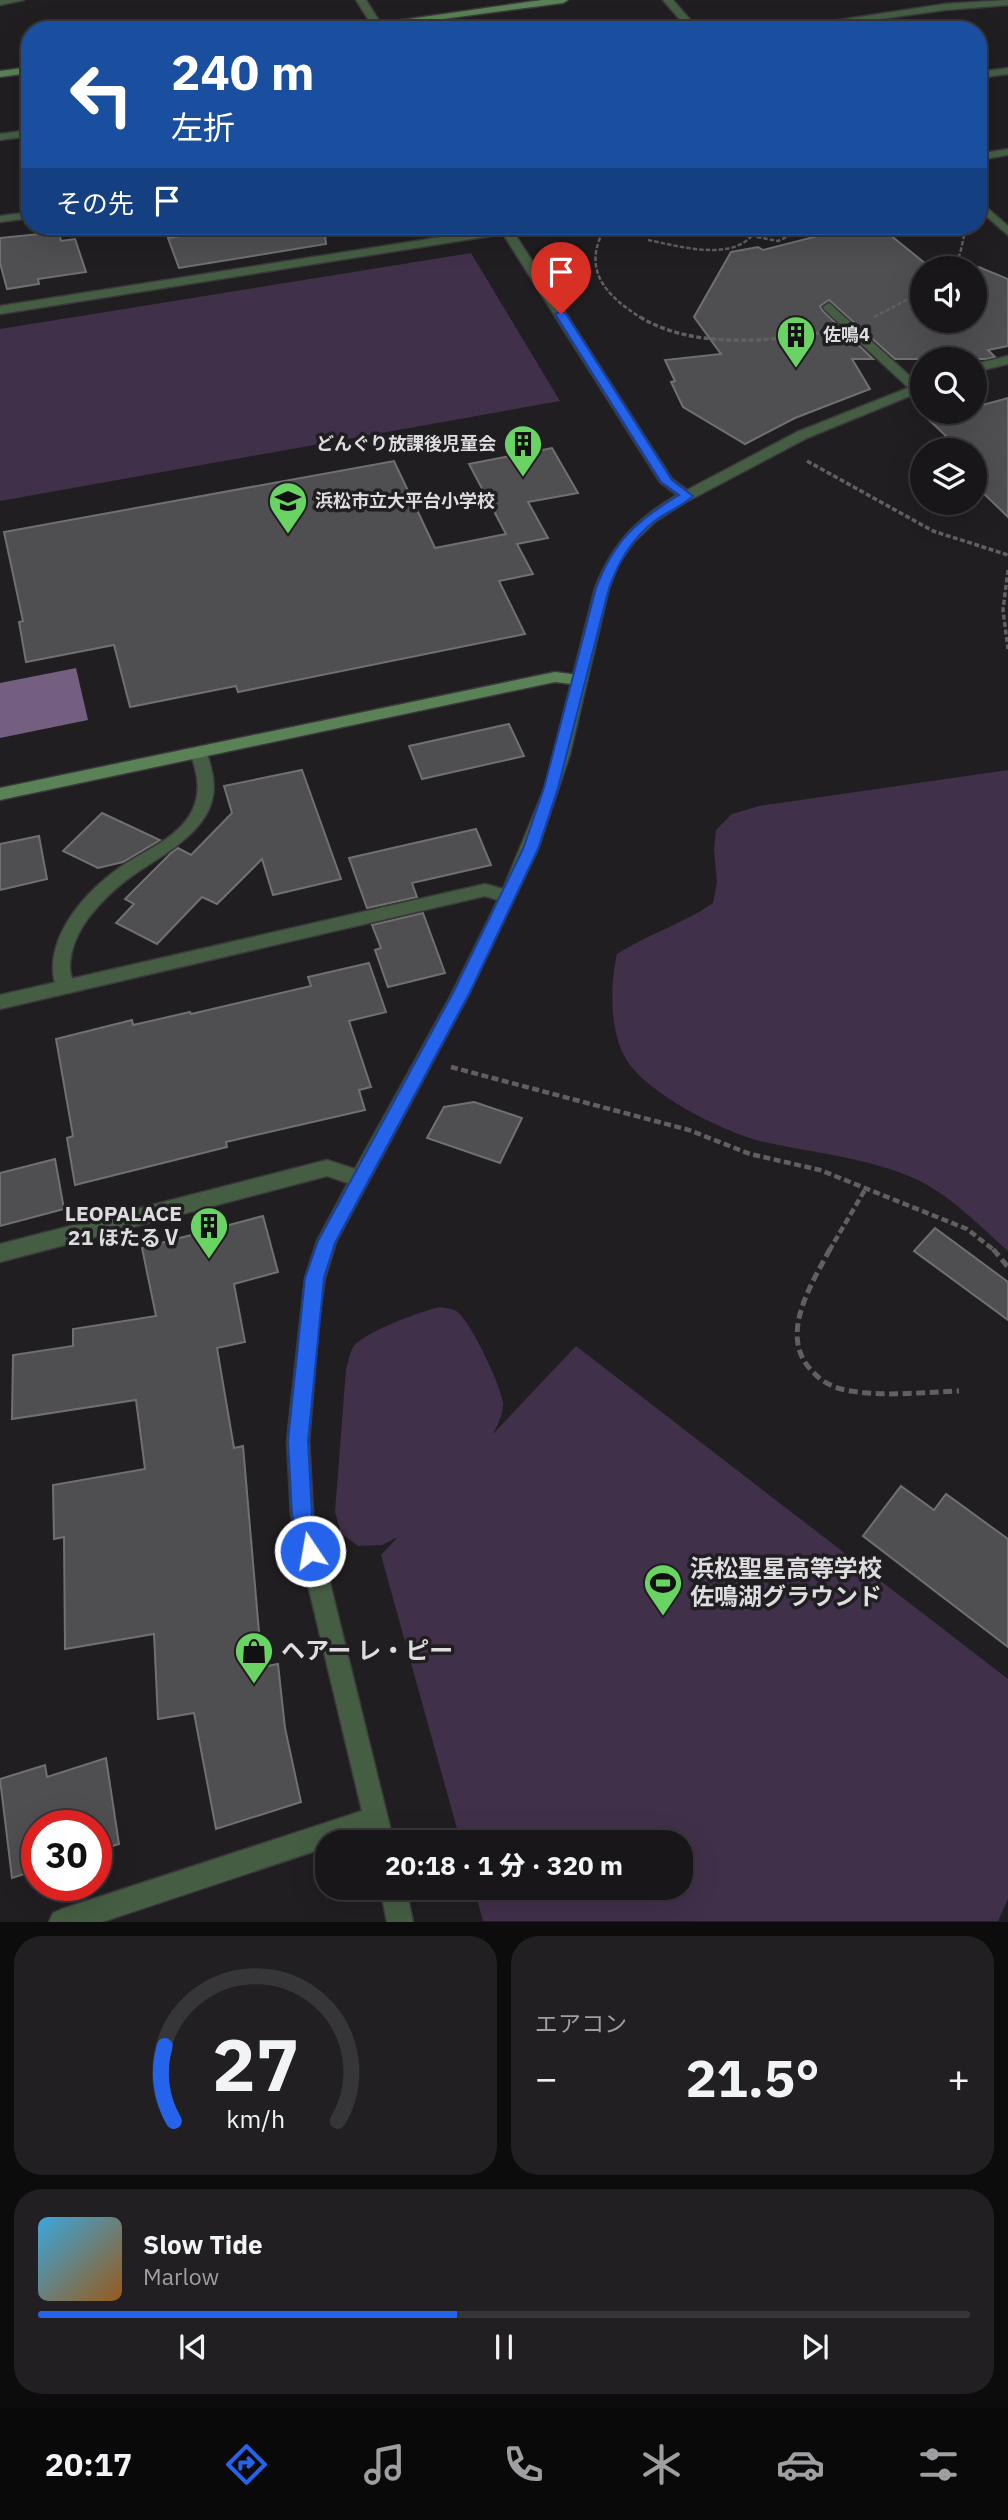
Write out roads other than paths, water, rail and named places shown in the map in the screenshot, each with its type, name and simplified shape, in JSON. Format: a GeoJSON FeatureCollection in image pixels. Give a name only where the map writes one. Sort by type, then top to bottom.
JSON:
{"type":"FeatureCollection","features":[{"type":"Feature","properties":{"kind":"street"},"geometry":{"type":"LineString","coordinates":[[0,2],[19,0]]}},
{"type":"Feature","properties":{"kind":"street"},"geometry":{"type":"LineString","coordinates":[[361,0],[375,21]]}},
{"type":"Feature","properties":{"kind":"street"},"geometry":{"type":"LineString","coordinates":[[420,21],[563,0]]}},
{"type":"Feature","properties":{"kind":"street"},"geometry":{"type":"LineString","coordinates":[[668,0],[686,21]]}},
{"type":"Feature","properties":{"kind":"street"},"geometry":{"type":"LineString","coordinates":[[843,21],[945,7],[1008,2]]}},
{"type":"Feature","properties":{"kind":"street"},"geometry":{"type":"LineString","coordinates":[[0,74],[21,71]]}},
{"type":"Feature","properties":{"kind":"street"},"geometry":{"type":"LineString","coordinates":[[987,74],[1008,71]]}},
{"type":"Feature","properties":{"kind":"street"},"geometry":{"type":"LineString","coordinates":[[0,137],[21,134]]}},
{"type":"Feature","properties":{"kind":"street"},"geometry":{"type":"LineString","coordinates":[[987,156],[1008,152]]}},
{"type":"Feature","properties":{"kind":"street"},"geometry":{"type":"LineString","coordinates":[[987,212],[1008,232]]}},
{"type":"Feature","properties":{"kind":"street"},"geometry":{"type":"LineString","coordinates":[[0,219],[21,216]]}},
{"type":"Feature","properties":{"kind":"street"},"geometry":{"type":"LineString","coordinates":[[0,310],[463,235]]}},
{"type":"Feature","properties":{"kind":"street"},"geometry":{"type":"LineString","coordinates":[[510,235],[667,482],[687,496]]}},
{"type":"Feature","properties":{"kind":"street"},"geometry":{"type":"LineString","coordinates":[[829,307],[910,379]]}},
{"type":"Feature","properties":{"kind":"street"},"geometry":{"type":"LineString","coordinates":[[987,365],[1008,360]]}},
{"type":"Feature","properties":{"kind":"street"},"geometry":{"type":"LineString","coordinates":[[379,1830],[302,1514],[298,1441],[315,1278],[327,1241],[462,992],[542,817],[602,588],[612,562],[629,538],[651,518],[687,496],[802,435],[910,392]]}},
{"type":"Feature","properties":{"kind":"street"},"geometry":{"type":"LineString","coordinates":[[0,794],[555,677],[579,680]]}},
{"type":"Feature","properties":{"kind":"street"},"geometry":{"type":"LineString","coordinates":[[65,988],[61,967],[63,952],[68,938],[85,911],[124,874],[174,843],[196,817],[206,790],[198,752]]}},
{"type":"Feature","properties":{"kind":"street"},"geometry":{"type":"LineString","coordinates":[[0,1002],[485,890],[507,896]]}},
{"type":"Feature","properties":{"kind":"street"},"geometry":{"type":"LineString","coordinates":[[0,1253],[327,1168],[360,1179]]}},
{"type":"Feature","properties":{"kind":"street"},"geometry":{"type":"LineString","coordinates":[[62,1922],[315,1849]]}},
{"type":"Feature","properties":{"kind":"street"},"geometry":{"type":"LineString","coordinates":[[395,1900],[400,1922]]}},
{"type":"Feature","properties":{"kind":"place","name":"佐鳴4"},"geometry":{"type":"Point","coordinates":[796,369]}},
{"type":"Feature","properties":{"kind":"place","name":"どんぐり放課後児童会"},"geometry":{"type":"Point","coordinates":[523,478]}},
{"type":"Feature","properties":{"kind":"place","name":"浜松市立大平台小学校"},"geometry":{"type":"Point","coordinates":[288,535]}},
{"type":"Feature","properties":{"kind":"place","name":"LEOPALACE 21 ほたるⅤ"},"geometry":{"type":"Point","coordinates":[209,1260]}},
{"type":"Feature","properties":{"kind":"place","name":"浜松聖星高等学校 佐鳴湖グラウンド"},"geometry":{"type":"Point","coordinates":[663,1617]}},
{"type":"Feature","properties":{"kind":"place","name":"ヘアー レ・ピー"},"geometry":{"type":"Point","coordinates":[254,1685]}}]}
